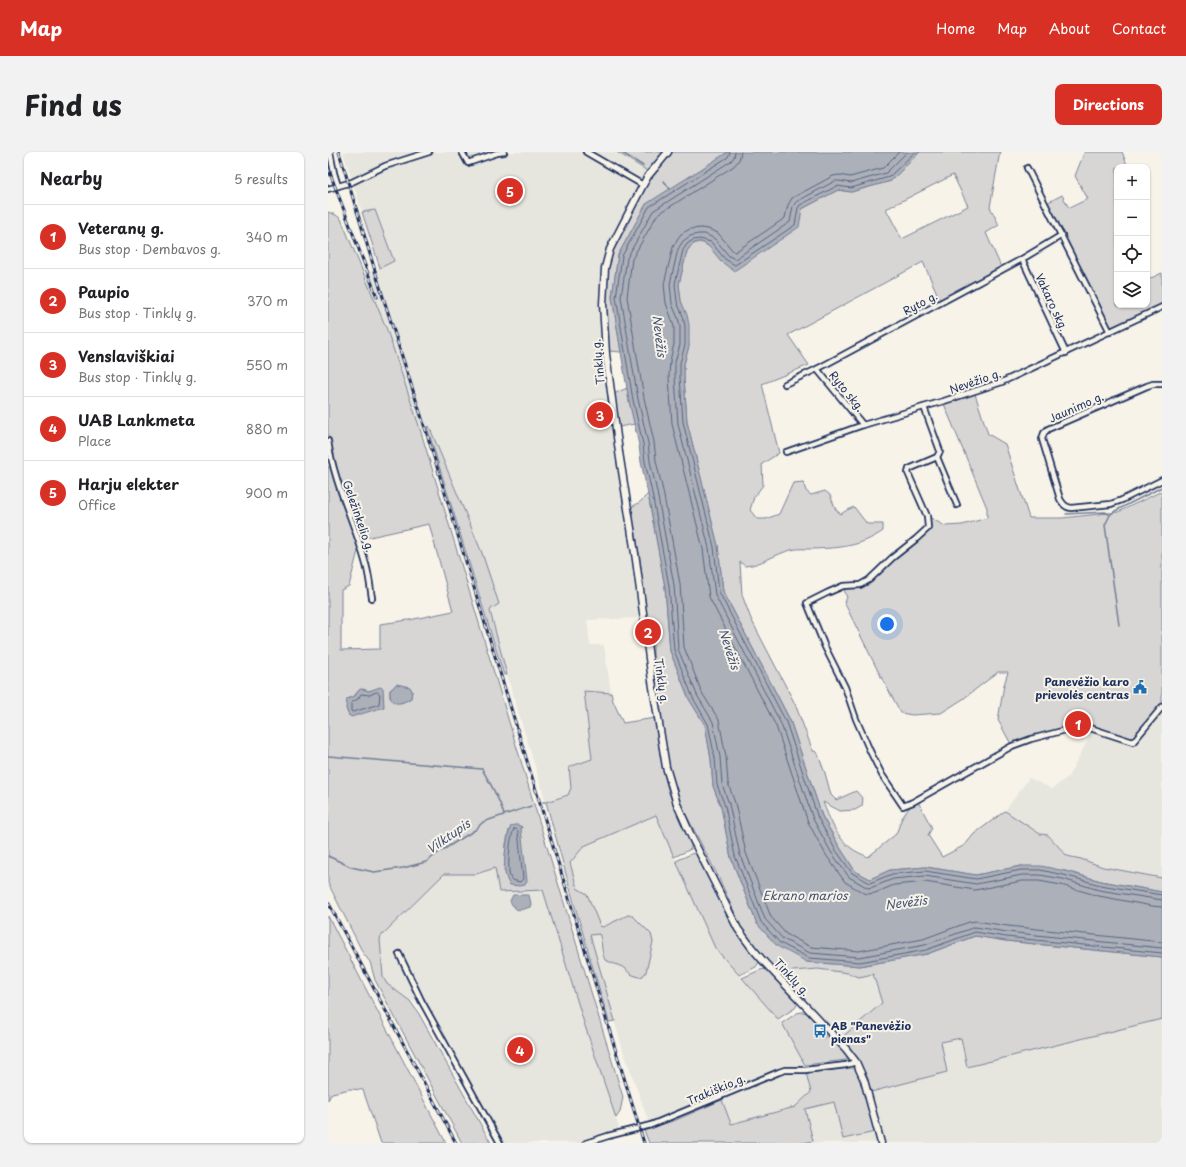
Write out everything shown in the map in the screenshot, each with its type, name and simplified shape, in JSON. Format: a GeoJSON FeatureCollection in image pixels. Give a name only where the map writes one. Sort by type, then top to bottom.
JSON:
{"type":"FeatureCollection","features":[{"type":"Feature","properties":{"kind":"main road","name":"Tinklų g."},"geometry":{"type":"LineString","coordinates":[[668,152],[648,176],[643,185],[610,249],[603,278],[604,327],[614,420],[666,767],[672,788],[692,838],[738,929],[758,956],[846,1049],[856,1062],[864,1080],[881,1143]]}},
{"type":"Feature","properties":{"kind":"street"},"geometry":{"type":"LineString","coordinates":[[330,152],[338,186]]}},
{"type":"Feature","properties":{"kind":"street"},"geometry":{"type":"LineString","coordinates":[[328,189],[352,182],[385,166],[429,152]]}},
{"type":"Feature","properties":{"kind":"street"},"geometry":{"type":"LineString","coordinates":[[462,152],[468,163],[504,152]]}},
{"type":"Feature","properties":{"kind":"street"},"geometry":{"type":"LineString","coordinates":[[586,152],[643,185]]}},
{"type":"Feature","properties":{"kind":"street"},"geometry":{"type":"LineString","coordinates":[[1027,168],[1110,332]]}},
{"type":"Feature","properties":{"kind":"street","name":"Ryto g."},"geometry":{"type":"LineString","coordinates":[[785,384],[817,369],[1062,235]]}},
{"type":"Feature","properties":{"kind":"street","name":"Vakaro skg."},"geometry":{"type":"LineString","coordinates":[[1022,258],[1066,353]]}},
{"type":"Feature","properties":{"kind":"street","name":"Nevėžio g."},"geometry":{"type":"LineString","coordinates":[[786,452],[863,425],[974,392],[1002,382],[1162,307]]}},
{"type":"Feature","properties":{"kind":"street","name":"Ryto skg."},"geometry":{"type":"LineString","coordinates":[[817,369],[863,425]]}},
{"type":"Feature","properties":{"kind":"street"},"geometry":{"type":"LineString","coordinates":[[1161,384],[1162,390]]}},
{"type":"Feature","properties":{"kind":"street","name":"Jaunimo g."},"geometry":{"type":"LineString","coordinates":[[1161,384],[1147,386],[1048,429],[1042,436],[1062,503],[1068,508],[1111,504],[1162,480]]}},
{"type":"Feature","properties":{"kind":"street"},"geometry":{"type":"LineString","coordinates":[[924,407],[940,451],[938,457],[957,505]]}},
{"type":"Feature","properties":{"kind":"street","name":"Geležinkelio g."},"geometry":{"type":"LineString","coordinates":[[328,441],[330,454],[338,481],[366,562],[372,598]]}},
{"type":"Feature","properties":{"kind":"street"},"geometry":{"type":"LineString","coordinates":[[938,457],[909,469],[908,473],[927,516],[928,528],[916,540],[892,558],[869,580],[860,585],[843,586],[807,603],[825,647],[845,688],[856,719],[870,751],[882,775],[903,806],[913,802],[1012,746],[1031,739],[1078,728],[1090,728],[1132,742],[1162,707]]}},
{"type":"Feature","properties":{"kind":"street"},"geometry":{"type":"LineString","coordinates":[[399,954],[421,1000],[500,1143]]}},
{"type":"Feature","properties":{"kind":"street","name":"Trakiškio g."},"geometry":{"type":"LineString","coordinates":[[586,1143],[651,1125],[785,1070],[805,1070],[847,1065],[856,1062]]}},
{"type":"Feature","properties":{"kind":"shaded area"},"geometry":{"type":"Polygon","coordinates":[[[343,152],[617,152],[649,172],[603,266],[600,298],[612,428],[641,618],[587,620],[590,645],[604,645],[611,693],[584,692],[592,759],[569,767],[571,789],[568,795],[546,802],[507,675],[490,611],[499,604],[482,553],[430,427],[420,429],[387,330],[363,274],[394,261],[375,210],[362,212],[343,152]]]}},
{"type":"Feature","properties":{"kind":"shaded area"},"geometry":{"type":"Polygon","coordinates":[[[617,152],[666,152],[649,172],[617,152]]]}},
{"type":"Feature","properties":{"kind":"shaded area"},"geometry":{"type":"Polygon","coordinates":[[[673,152],[728,152],[646,205],[618,255],[612,297],[621,352],[609,351],[606,288],[607,275],[613,250],[647,184],[673,152]]]}},
{"type":"Feature","properties":{"kind":"shaded area"},"geometry":{"type":"Polygon","coordinates":[[[920,152],[1001,152],[990,207],[999,225],[986,233],[1001,267],[940,300],[923,262],[788,335],[809,365],[762,384],[779,453],[762,464],[763,485],[754,497],[750,510],[757,519],[766,519],[779,514],[793,483],[803,482],[806,491],[811,495],[825,491],[830,495],[836,510],[841,514],[854,507],[867,524],[883,524],[883,531],[866,540],[849,546],[794,549],[751,565],[745,566],[740,562],[742,595],[751,619],[795,704],[813,751],[817,752],[831,795],[836,800],[856,791],[863,799],[862,806],[855,810],[840,811],[823,802],[831,821],[842,839],[857,852],[868,857],[896,834],[902,818],[913,802],[917,800],[932,828],[928,835],[942,857],[965,845],[974,834],[1005,811],[1040,834],[1048,835],[1067,856],[1081,859],[1103,867],[1162,878],[1162,892],[1101,881],[1065,871],[1021,866],[976,875],[926,867],[890,870],[870,879],[855,871],[822,816],[790,720],[723,591],[718,546],[687,422],[684,364],[689,346],[679,284],[687,251],[692,245],[702,243],[711,248],[723,262],[802,209],[838,190],[851,192],[891,181],[920,152]],[[953,175],[886,209],[902,239],[968,206],[953,175]]]}},
{"type":"Feature","properties":{"kind":"shaded area"},"geometry":{"type":"Polygon","coordinates":[[[1122,152],[1127,164],[1114,164],[1114,308],[1150,308],[1150,279],[1162,273],[1162,307],[1110,329],[1047,203],[1062,195],[1069,208],[1088,199],[1075,176],[1084,153],[1122,152]]]}},
{"type":"Feature","properties":{"kind":"shaded area"},"geometry":{"type":"Polygon","coordinates":[[[375,210],[394,261],[380,268],[362,212],[375,210]]]}},
{"type":"Feature","properties":{"kind":"shaded area"},"geometry":{"type":"Polygon","coordinates":[[[328,212],[341,219],[387,330],[420,429],[623,1097],[620,1112],[616,1118],[585,1026],[543,890],[499,892],[495,868],[476,874],[444,874],[381,936],[380,939],[383,977],[387,984],[410,1001],[419,1014],[491,1143],[462,1143],[375,980],[370,962],[363,953],[328,883],[328,467],[333,467],[328,441],[328,212]],[[429,524],[361,539],[349,586],[341,590],[341,650],[380,649],[380,624],[453,611],[429,524]],[[400,685],[390,690],[390,697],[401,703],[411,698],[412,691],[410,688],[400,685]],[[361,689],[346,708],[349,716],[372,690],[369,691],[361,689]],[[522,827],[509,830],[506,844],[504,871],[522,827]]]}},
{"type":"Feature","properties":{"kind":"shaded area"},"geometry":{"type":"Polygon","coordinates":[[[627,388],[635,424],[619,427],[614,394],[627,388]]]}},
{"type":"Feature","properties":{"kind":"shaded area"},"geometry":{"type":"Polygon","coordinates":[[[975,394],[988,434],[1005,444],[1029,518],[1062,518],[1118,512],[1162,491],[1162,707],[1133,742],[1090,728],[1078,728],[1012,746],[998,720],[1004,685],[1008,672],[998,672],[963,699],[941,713],[912,715],[901,713],[880,675],[844,602],[847,598],[843,586],[854,585],[869,580],[928,528],[927,516],[945,526],[962,525],[987,518],[987,508],[944,404],[975,394]]]}},
{"type":"Feature","properties":{"kind":"shaded area"},"geometry":{"type":"Polygon","coordinates":[[[429,426],[482,553],[499,604],[490,611],[507,675],[504,675],[427,427],[429,426]]]}},
{"type":"Feature","properties":{"kind":"shaded area"},"geometry":{"type":"Polygon","coordinates":[[[648,494],[665,587],[670,651],[689,699],[705,725],[711,759],[713,786],[721,807],[731,858],[757,924],[807,962],[860,966],[927,954],[975,936],[1006,941],[1162,957],[1162,1019],[967,1067],[961,1038],[941,1042],[947,1072],[871,1092],[861,1064],[840,1039],[882,1003],[873,974],[859,977],[848,973],[818,969],[793,971],[783,979],[751,943],[741,927],[718,876],[682,807],[669,767],[662,729],[650,621],[647,616],[640,559],[631,507],[639,503],[648,494]]]}},
{"type":"Feature","properties":{"kind":"shaded area"},"geometry":{"type":"Polygon","coordinates":[[[584,691],[611,693],[623,723],[655,718],[667,787],[691,845],[691,849],[674,857],[656,815],[584,846],[570,863],[577,888],[587,894],[600,926],[603,927],[628,915],[633,916],[651,934],[653,942],[646,972],[643,976],[639,977],[630,974],[625,968],[605,960],[599,934],[590,935],[615,1021],[609,1022],[546,802],[568,795],[571,788],[569,767],[592,759],[584,691]]]}},
{"type":"Feature","properties":{"kind":"shaded area"},"geometry":{"type":"Polygon","coordinates":[[[1162,707],[1162,878],[1103,867],[1081,859],[1067,856],[1048,835],[1040,834],[1005,811],[1029,778],[1052,789],[1068,777],[1087,742],[1090,728],[1162,707]]]}},
{"type":"Feature","properties":{"kind":"shaded area"},"geometry":{"type":"Polygon","coordinates":[[[656,815],[715,948],[782,1023],[805,1065],[811,1092],[795,1107],[731,1124],[722,1100],[676,1120],[651,1128],[623,1050],[589,935],[599,933],[601,953],[605,960],[625,968],[630,974],[643,976],[646,972],[653,942],[628,915],[603,927],[600,926],[587,895],[577,888],[570,863],[584,846],[656,815]]]}},
{"type":"Feature","properties":{"kind":"shaded area"},"geometry":{"type":"Polygon","coordinates":[[[693,853],[698,855],[740,935],[759,962],[756,967],[739,975],[715,948],[676,861],[693,853]]]}},
{"type":"Feature","properties":{"kind":"shaded area"},"geometry":{"type":"Polygon","coordinates":[[[496,868],[499,892],[543,890],[620,1133],[586,1143],[500,1143],[421,1000],[410,1001],[387,984],[383,977],[381,936],[444,874],[476,874],[496,868]]]}},
{"type":"Feature","properties":{"kind":"shaded area"},"geometry":{"type":"Polygon","coordinates":[[[328,916],[446,1143],[381,1143],[363,1090],[350,1089],[332,1093],[328,1100],[328,916]]]}},
{"type":"Feature","properties":{"kind":"shaded area"},"geometry":{"type":"Polygon","coordinates":[[[765,969],[797,1003],[795,1008],[778,1019],[742,978],[765,969]]]}},
{"type":"Feature","properties":{"kind":"shaded area"},"geometry":{"type":"Polygon","coordinates":[[[818,969],[848,973],[859,977],[873,974],[882,1003],[840,1039],[783,979],[793,971],[818,969]]]}},
{"type":"Feature","properties":{"kind":"shaded area"},"geometry":{"type":"Polygon","coordinates":[[[797,1013],[807,1013],[811,1017],[817,1026],[814,1025],[813,1027],[824,1039],[824,1034],[836,1042],[848,1056],[846,1060],[805,1065],[782,1023],[797,1013]]]}},
{"type":"Feature","properties":{"kind":"shaded area"},"geometry":{"type":"Polygon","coordinates":[[[1162,1019],[1162,1143],[884,1143],[871,1092],[947,1072],[941,1042],[961,1038],[967,1067],[1162,1019]]]}},
{"type":"Feature","properties":{"kind":"shaded area"},"geometry":{"type":"Polygon","coordinates":[[[856,1068],[861,1078],[875,1132],[843,1139],[834,1102],[805,1109],[813,1141],[803,1143],[649,1143],[644,1130],[676,1120],[722,1100],[731,1124],[795,1107],[811,1092],[806,1073],[856,1068]]]}},
{"type":"Feature","properties":{"kind":"shaded area"},"geometry":{"type":"Polygon","coordinates":[[[834,1102],[875,1132],[878,1143],[803,1143],[813,1140],[805,1109],[834,1102]]]}},
{"type":"Feature","properties":{"kind":"water","name":"Ekrano marios"},"geometry":{"type":"Polygon","coordinates":[[[728,152],[920,152],[891,181],[851,192],[838,190],[802,209],[799,227],[734,271],[723,263],[707,245],[702,242],[698,242],[692,245],[687,251],[679,284],[681,301],[687,315],[689,325],[689,346],[684,364],[687,422],[718,546],[723,591],[790,720],[822,816],[855,871],[870,879],[890,870],[926,867],[976,875],[1021,866],[1041,866],[1101,881],[1162,892],[1162,957],[1006,941],[975,936],[927,954],[860,966],[807,962],[777,946],[757,924],[731,858],[721,807],[713,786],[711,759],[705,725],[689,699],[670,651],[665,587],[639,445],[629,401],[612,297],[618,255],[646,204],[728,152]]]}},
{"type":"Feature","properties":{"kind":"water"},"geometry":{"type":"Polygon","coordinates":[[[396,684],[410,687],[412,691],[411,698],[399,703],[393,702],[390,696],[390,690],[396,684]]]}},
{"type":"Feature","properties":{"kind":"water"},"geometry":{"type":"Polygon","coordinates":[[[380,687],[383,688],[384,707],[351,717],[348,714],[346,708],[347,699],[355,696],[359,690],[362,689],[369,691],[380,687]]]}},
{"type":"Feature","properties":{"kind":"water"},"geometry":{"type":"Polygon","coordinates":[[[514,825],[522,827],[527,881],[525,885],[520,886],[510,885],[505,873],[505,856],[508,835],[511,826],[514,825]]]}},
{"type":"Feature","properties":{"kind":"water"},"geometry":{"type":"Polygon","coordinates":[[[513,895],[529,895],[531,904],[530,907],[520,910],[516,909],[510,901],[513,895]]]}},
{"type":"Feature","properties":{"kind":"waterway"},"geometry":{"type":"LineString","coordinates":[[621,152],[643,166]]}},
{"type":"Feature","properties":{"kind":"waterway"},"geometry":{"type":"LineString","coordinates":[[664,181],[670,189]]}},
{"type":"Feature","properties":{"kind":"waterway"},"geometry":{"type":"LineString","coordinates":[[1119,625],[1105,525],[1110,515],[1115,511],[1162,487]]}},
{"type":"Feature","properties":{"kind":"waterway"},"geometry":{"type":"LineString","coordinates":[[1066,514],[1105,512],[1109,514]]}},
{"type":"Feature","properties":{"kind":"waterway"},"geometry":{"type":"LineString","coordinates":[[328,756],[482,769],[497,797],[504,815]]}},
{"type":"Feature","properties":{"kind":"waterway","name":"Vilktupis"},"geometry":{"type":"LineString","coordinates":[[328,856],[351,867],[374,872],[403,868],[426,862],[475,830],[483,822],[531,806]]}},
{"type":"Feature","properties":{"kind":"railway"},"geometry":{"type":"LineString","coordinates":[[339,152],[644,1143]]}},
{"type":"Feature","properties":{"kind":"railway"},"geometry":{"type":"LineString","coordinates":[[328,168],[377,297]]}},
{"type":"Feature","properties":{"kind":"railway"},"geometry":{"type":"LineString","coordinates":[[328,902],[456,1143]]}},
{"type":"Feature","properties":{"kind":"place","name":"Harju elekter"},"geometry":{"type":"Point","coordinates":[510,191]}},
{"type":"Feature","properties":{"kind":"place","name":"Venslaviškiai"},"geometry":{"type":"Point","coordinates":[600,415]}},
{"type":"Feature","properties":{"kind":"place","name":"Paupio"},"geometry":{"type":"Point","coordinates":[648,632]}},
{"type":"Feature","properties":{"kind":"place","name":"Panevėžio karo prievolės centras"},"geometry":{"type":"Point","coordinates":[1140,687]}},
{"type":"Feature","properties":{"kind":"place","name":"Veteranų g."},"geometry":{"type":"Point","coordinates":[1078,724]}},
{"type":"Feature","properties":{"kind":"place","name":"AB \"Panevėžio pienas\""},"geometry":{"type":"Point","coordinates":[820,1031]}},
{"type":"Feature","properties":{"kind":"place","name":"UAB Lankmeta"},"geometry":{"type":"Point","coordinates":[520,1050]}},
{"type":"Feature","properties":{"kind":"water label","name":"Nevėžis"},"geometry":{"type":"Point","coordinates":[660,336]}},
{"type":"Feature","properties":{"kind":"water label","name":"Nevėžis"},"geometry":{"type":"Point","coordinates":[730,649]}},
{"type":"Feature","properties":{"kind":"water label","name":"Nevėžis"},"geometry":{"type":"Point","coordinates":[906,902]}}]}
